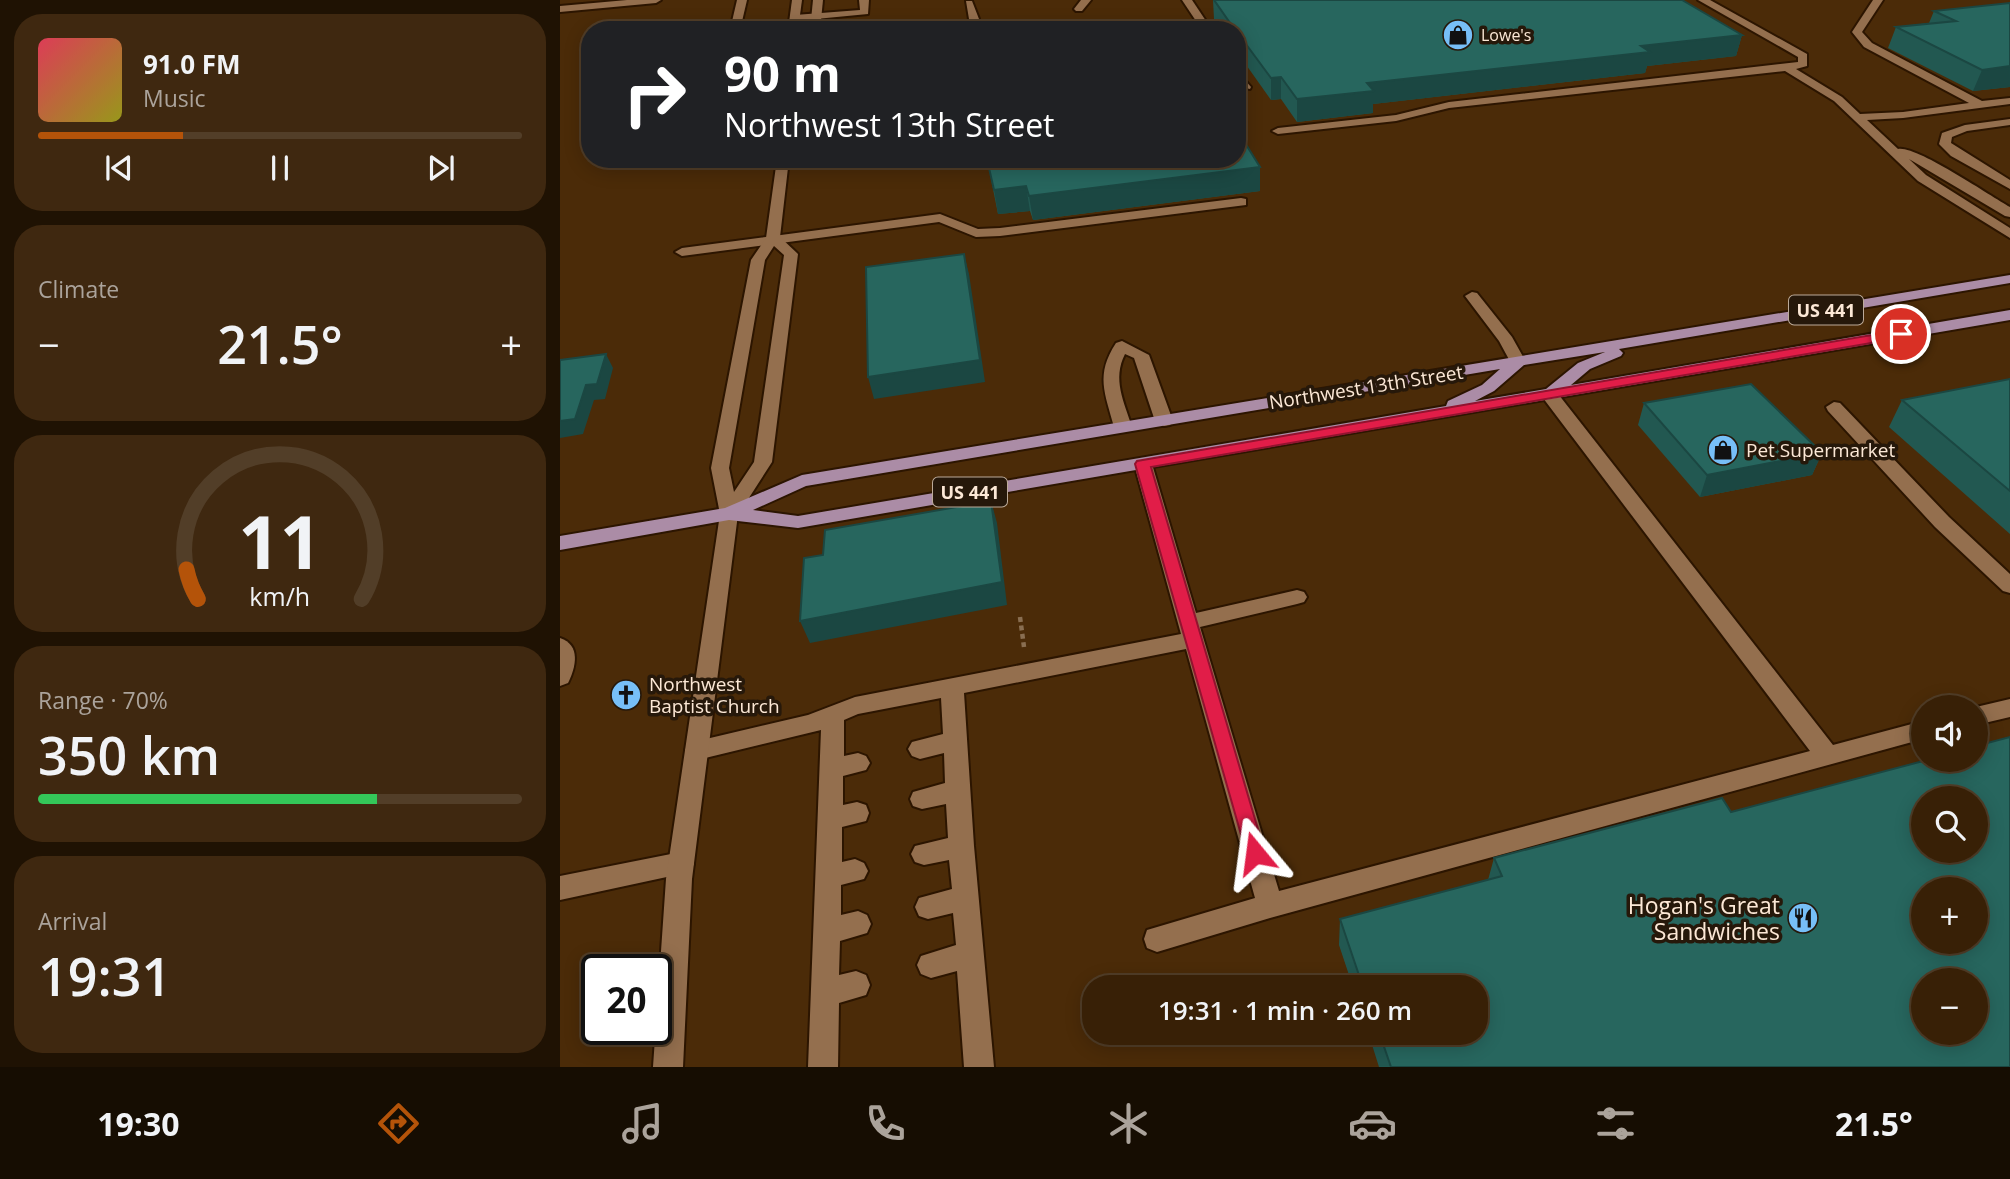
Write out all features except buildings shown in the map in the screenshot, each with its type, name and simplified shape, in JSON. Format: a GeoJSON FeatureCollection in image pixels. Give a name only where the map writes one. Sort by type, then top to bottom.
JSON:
{"type":"FeatureCollection","features":[{"type":"Feature","properties":{"kind":"main road","name":"Northwest 13th Street"},"geometry":{"type":"LineString","coordinates":[[560,543],[729,514],[802,481],[2010,279]]}},
{"type":"Feature","properties":{"kind":"main road","name":"Northwest 13th Street"},"geometry":{"type":"LineString","coordinates":[[729,514],[798,522],[2010,315]]}},
{"type":"Feature","properties":{"kind":"main road"},"geometry":{"type":"LineString","coordinates":[[1549,394],[1584,366],[1642,341]]}},
{"type":"Feature","properties":{"kind":"main road"},"geometry":{"type":"LineString","coordinates":[[1438,413],[1488,388],[1518,362]]}},
{"type":"Feature","properties":{"kind":"street"},"geometry":{"type":"LineString","coordinates":[[560,9],[656,0]]}},
{"type":"Feature","properties":{"kind":"street"},"geometry":{"type":"LineString","coordinates":[[737,21],[742,0]]}},
{"type":"Feature","properties":{"kind":"street"},"geometry":{"type":"LineString","coordinates":[[794,21],[797,0]]}},
{"type":"Feature","properties":{"kind":"street"},"geometry":{"type":"LineString","coordinates":[[816,21],[818,0]]}},
{"type":"Feature","properties":{"kind":"street"},"geometry":{"type":"LineString","coordinates":[[794,18],[865,12],[864,0]]}},
{"type":"Feature","properties":{"kind":"street"},"geometry":{"type":"LineString","coordinates":[[1079,9],[1086,0]]}},
{"type":"Feature","properties":{"kind":"street"},"geometry":{"type":"LineString","coordinates":[[1187,0],[1201,21]]}},
{"type":"Feature","properties":{"kind":"street"},"geometry":{"type":"LineString","coordinates":[[1278,131],[1396,118],[1449,105],[1787,68],[1803,64],[1802,56],[1703,0]]}},
{"type":"Feature","properties":{"kind":"street"},"geometry":{"type":"LineString","coordinates":[[1878,0],[1857,32],[1868,45],[1981,105]]}},
{"type":"Feature","properties":{"kind":"street"},"geometry":{"type":"LineString","coordinates":[[969,3],[973,21]]}},
{"type":"Feature","properties":{"kind":"street"},"geometry":{"type":"LineString","coordinates":[[1787,68],[1838,99],[1922,178],[2010,234]]}},
{"type":"Feature","properties":{"kind":"street"},"geometry":{"type":"LineString","coordinates":[[1858,117],[1903,115],[2010,101]]}},
{"type":"Feature","properties":{"kind":"street"},"geometry":{"type":"LineString","coordinates":[[2010,122],[1965,128],[1946,135],[1945,144],[1955,153],[2010,185]]}},
{"type":"Feature","properties":{"kind":"street"},"geometry":{"type":"LineString","coordinates":[[1886,143],[1932,166],[2010,213]]}},
{"type":"Feature","properties":{"kind":"street"},"geometry":{"type":"LineString","coordinates":[[668,1067],[681,864],[729,514],[720,468],[758,260],[773,238],[782,168]]}},
{"type":"Feature","properties":{"kind":"street"},"geometry":{"type":"LineString","coordinates":[[682,251],[940,218],[976,233],[1000,232],[1241,202]]}},
{"type":"Feature","properties":{"kind":"street"},"geometry":{"type":"LineString","coordinates":[[729,514],[763,462],[791,254],[773,238]]}},
{"type":"Feature","properties":{"kind":"street"},"geometry":{"type":"LineString","coordinates":[[1472,296],[1518,362]]}},
{"type":"Feature","properties":{"kind":"street"},"geometry":{"type":"LineString","coordinates":[[1124,427],[1108,374],[1112,361],[1122,346],[1141,355],[1164,421]]}},
{"type":"Feature","properties":{"kind":"street"},"geometry":{"type":"LineString","coordinates":[[1549,394],[1828,756]]}},
{"type":"Feature","properties":{"kind":"street"},"geometry":{"type":"LineString","coordinates":[[1834,407],[1942,522],[2010,586]]}},
{"type":"Feature","properties":{"kind":"street"},"geometry":{"type":"LineString","coordinates":[[1143,464],[1270,906]]}},
{"type":"Feature","properties":{"kind":"street"},"geometry":{"type":"LineString","coordinates":[[697,750],[811,724],[855,706],[952,687],[1191,631],[1297,597]]}},
{"type":"Feature","properties":{"kind":"street"},"geometry":{"type":"LineString","coordinates":[[560,646],[565,657],[560,677]]}},
{"type":"Feature","properties":{"kind":"street"},"geometry":{"type":"LineString","coordinates":[[952,687],[961,846],[979,1067]]}},
{"type":"Feature","properties":{"kind":"street"},"geometry":{"type":"LineString","coordinates":[[1988,713],[2010,708]]}},
{"type":"Feature","properties":{"kind":"street"},"geometry":{"type":"LineString","coordinates":[[823,1067],[833,715]]}},
{"type":"Feature","properties":{"kind":"street"},"geometry":{"type":"LineString","coordinates":[[1157,939],[1911,733]]}},
{"type":"Feature","properties":{"kind":"street"},"geometry":{"type":"LineString","coordinates":[[919,749],[955,741]]}},
{"type":"Feature","properties":{"kind":"street"},"geometry":{"type":"LineString","coordinates":[[831,769],[858,763]]}},
{"type":"Feature","properties":{"kind":"street"},"geometry":{"type":"LineString","coordinates":[[922,799],[958,791]]}},
{"type":"Feature","properties":{"kind":"street"},"geometry":{"type":"LineString","coordinates":[[830,819],[857,813]]}},
{"type":"Feature","properties":{"kind":"street"},"geometry":{"type":"LineString","coordinates":[[924,854],[961,846]]}},
{"type":"Feature","properties":{"kind":"street"},"geometry":{"type":"LineString","coordinates":[[560,888],[681,864]]}},
{"type":"Feature","properties":{"kind":"street"},"geometry":{"type":"LineString","coordinates":[[828,876],[855,871]]}},
{"type":"Feature","properties":{"kind":"street"},"geometry":{"type":"LineString","coordinates":[[928,907],[965,898]]}},
{"type":"Feature","properties":{"kind":"street"},"geometry":{"type":"LineString","coordinates":[[826,931],[858,924]]}},
{"type":"Feature","properties":{"kind":"street"},"geometry":{"type":"LineString","coordinates":[[931,965],[970,954]]}},
{"type":"Feature","properties":{"kind":"street"},"geometry":{"type":"LineString","coordinates":[[825,992],[856,985]]}},
{"type":"Feature","properties":{"kind":"path"},"geometry":{"type":"LineString","coordinates":[[1020,617],[1025,651]]}},
{"type":"Feature","properties":{"kind":"place","name":"Lowe's"},"geometry":{"type":"Point","coordinates":[1458,35]}},
{"type":"Feature","properties":{"kind":"place","name":"Pet Supermarket"},"geometry":{"type":"Point","coordinates":[1723,450]}},
{"type":"Feature","properties":{"kind":"place","name":"Northwest Baptist Church"},"geometry":{"type":"Point","coordinates":[626,695]}},
{"type":"Feature","properties":{"kind":"place","name":"Hogan's Great Sandwiches"},"geometry":{"type":"Point","coordinates":[1803,918]}},
{"type":"Feature","properties":{"kind":"route"},"geometry":{"type":"LineString","coordinates":[[1255,853],[1143,464],[1901,334]]}}]}
